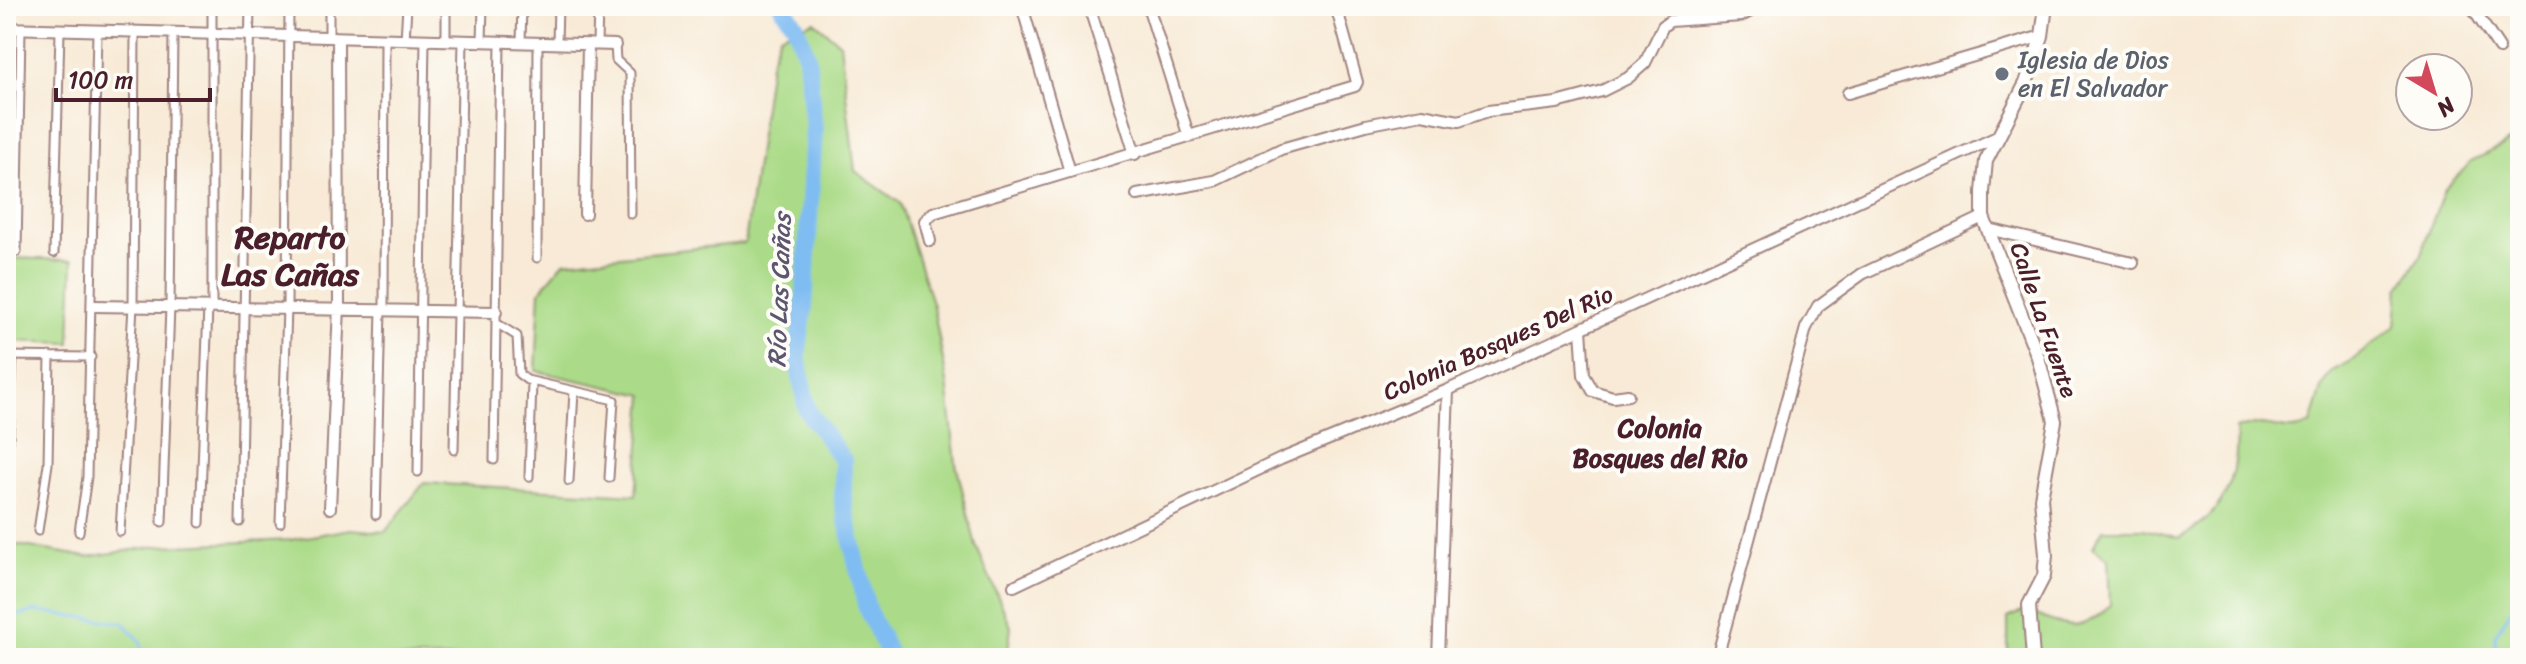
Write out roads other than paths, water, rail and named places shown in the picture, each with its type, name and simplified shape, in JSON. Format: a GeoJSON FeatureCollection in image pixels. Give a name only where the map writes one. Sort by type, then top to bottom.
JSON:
{"type":"FeatureCollection","features":[{"type":"Feature","properties":{"kind":"street"},"geometry":{"type":"LineString","coordinates":[[200,523],[210,307],[212,6]]}},
{"type":"Feature","properties":{"kind":"street"},"geometry":{"type":"LineString","coordinates":[[240,522],[247,307],[250,6]]}},
{"type":"Feature","properties":{"kind":"street"},"geometry":{"type":"LineString","coordinates":[[280,523],[287,308],[289,6]]}},
{"type":"Feature","properties":{"kind":"street"},"geometry":{"type":"LineString","coordinates":[[329,6],[334,38],[339,307],[330,508]]}},
{"type":"Feature","properties":{"kind":"street"},"geometry":{"type":"LineString","coordinates":[[405,40],[407,6]]}},
{"type":"Feature","properties":{"kind":"street"},"geometry":{"type":"LineString","coordinates":[[446,6],[446,41]]}},
{"type":"Feature","properties":{"kind":"street"},"geometry":{"type":"LineString","coordinates":[[482,41],[483,6]]}},
{"type":"Feature","properties":{"kind":"street"},"geometry":{"type":"LineString","coordinates":[[521,42],[522,6]]}},
{"type":"Feature","properties":{"kind":"street"},"geometry":{"type":"LineString","coordinates":[[557,43],[558,6]]}},
{"type":"Feature","properties":{"kind":"street"},"geometry":{"type":"LineString","coordinates":[[585,214],[593,44],[598,6]]}},
{"type":"Feature","properties":{"kind":"street"},"geometry":{"type":"LineString","coordinates":[[1022,6],[1070,172]]}},
{"type":"Feature","properties":{"kind":"street"},"geometry":{"type":"LineString","coordinates":[[1089,6],[1135,154]]}},
{"type":"Feature","properties":{"kind":"street"},"geometry":{"type":"LineString","coordinates":[[1148,6],[1189,137]]}},
{"type":"Feature","properties":{"kind":"street"},"geometry":{"type":"LineString","coordinates":[[930,241],[925,221],[933,213],[1355,86],[1357,82],[1336,6]]}},
{"type":"Feature","properties":{"kind":"street"},"geometry":{"type":"LineString","coordinates":[[1137,195],[1214,181],[1281,149],[1366,125],[1422,114],[1459,121],[1488,111],[1557,103],[1602,91],[1628,78],[1645,63],[1663,26],[1670,21],[1741,16],[1760,6]]}},
{"type":"Feature","properties":{"kind":"street","name":"Calle La Fuente"},"geometry":{"type":"LineString","coordinates":[[2033,658],[2029,605],[2044,576],[2046,555],[2041,498],[2055,421],[2038,357],[1986,223],[1986,161],[2026,83],[2042,36],[2046,6]]}},
{"type":"Feature","properties":{"kind":"street"},"geometry":{"type":"LineString","coordinates":[[2477,9],[2499,48]]}},
{"type":"Feature","properties":{"kind":"street"},"geometry":{"type":"LineString","coordinates":[[6,28],[615,45],[616,60],[630,73],[631,214]]}},
{"type":"Feature","properties":{"kind":"street"},"geometry":{"type":"LineString","coordinates":[[17,252],[21,29]]}},
{"type":"Feature","properties":{"kind":"street"},"geometry":{"type":"LineString","coordinates":[[54,253],[60,31]]}},
{"type":"Feature","properties":{"kind":"street"},"geometry":{"type":"LineString","coordinates":[[79,532],[87,477],[97,32]]}},
{"type":"Feature","properties":{"kind":"street"},"geometry":{"type":"LineString","coordinates":[[120,532],[133,306],[135,33]]}},
{"type":"Feature","properties":{"kind":"street"},"geometry":{"type":"LineString","coordinates":[[162,522],[170,307],[173,34]]}},
{"type":"Feature","properties":{"kind":"street"},"geometry":{"type":"LineString","coordinates":[[1848,93],[2042,36]]}},
{"type":"Feature","properties":{"kind":"street"},"geometry":{"type":"LineString","coordinates":[[376,515],[385,39]]}},
{"type":"Feature","properties":{"kind":"street"},"geometry":{"type":"LineString","coordinates":[[418,472],[425,40]]}},
{"type":"Feature","properties":{"kind":"street"},"geometry":{"type":"LineString","coordinates":[[454,450],[463,41]]}},
{"type":"Feature","properties":{"kind":"street"},"geometry":{"type":"LineString","coordinates":[[494,460],[500,42]]}},
{"type":"Feature","properties":{"kind":"street"},"geometry":{"type":"LineString","coordinates":[[537,258],[538,43]]}},
{"type":"Feature","properties":{"kind":"street","name":"Colonia Bosques Del Rio"},"geometry":{"type":"LineString","coordinates":[[1014,586],[1281,459],[1448,390],[1999,136]]}},
{"type":"Feature","properties":{"kind":"street"},"geometry":{"type":"LineString","coordinates":[[1717,658],[1806,328],[1818,306],[1862,274],[1986,223],[2133,263]]}},
{"type":"Feature","properties":{"kind":"street"},"geometry":{"type":"LineString","coordinates":[[93,306],[339,307],[459,311],[496,318],[517,336],[519,374],[532,382],[614,400],[609,478]]}},
{"type":"Feature","properties":{"kind":"street"},"geometry":{"type":"LineString","coordinates":[[1581,329],[1584,375],[1593,391],[1613,397],[1628,395]]}},
{"type":"Feature","properties":{"kind":"street"},"geometry":{"type":"LineString","coordinates":[[6,496],[10,356],[91,357]]}},
{"type":"Feature","properties":{"kind":"street"},"geometry":{"type":"LineString","coordinates":[[38,531],[48,464],[50,356]]}},
{"type":"Feature","properties":{"kind":"street"},"geometry":{"type":"LineString","coordinates":[[529,477],[532,382]]}},
{"type":"Feature","properties":{"kind":"street"},"geometry":{"type":"LineString","coordinates":[[1438,658],[1448,390]]}},
{"type":"Feature","properties":{"kind":"street"},"geometry":{"type":"LineString","coordinates":[[569,481],[574,391]]}},
{"type":"Feature","properties":{"kind":"waterway","name":"Río Las Cañas"},"geometry":{"type":"LineString","coordinates":[[782,6],[796,26],[807,57],[814,129],[804,307],[797,356],[807,410],[843,460],[843,503],[867,609],[891,658]]}},
{"type":"Feature","properties":{"kind":"waterway"},"geometry":{"type":"LineString","coordinates":[[2497,658],[2495,635],[2520,595]]}},
{"type":"Feature","properties":{"kind":"waterway"},"geometry":{"type":"LineString","coordinates":[[6,618],[35,611],[124,623],[140,641],[144,658]]}},
{"type":"Feature","properties":{"kind":"place","name":"Iglesia de Dios en El Salvador"},"geometry":{"type":"Point","coordinates":[2002,74]}},
{"type":"Feature","properties":{"kind":"district","name":"Reparto Las Cañas"},"geometry":{"type":"Point","coordinates":[290,256]}},
{"type":"Feature","properties":{"kind":"district","name":"Colonia Bosques del Rio"},"geometry":{"type":"Point","coordinates":[1660,443]}}]}
